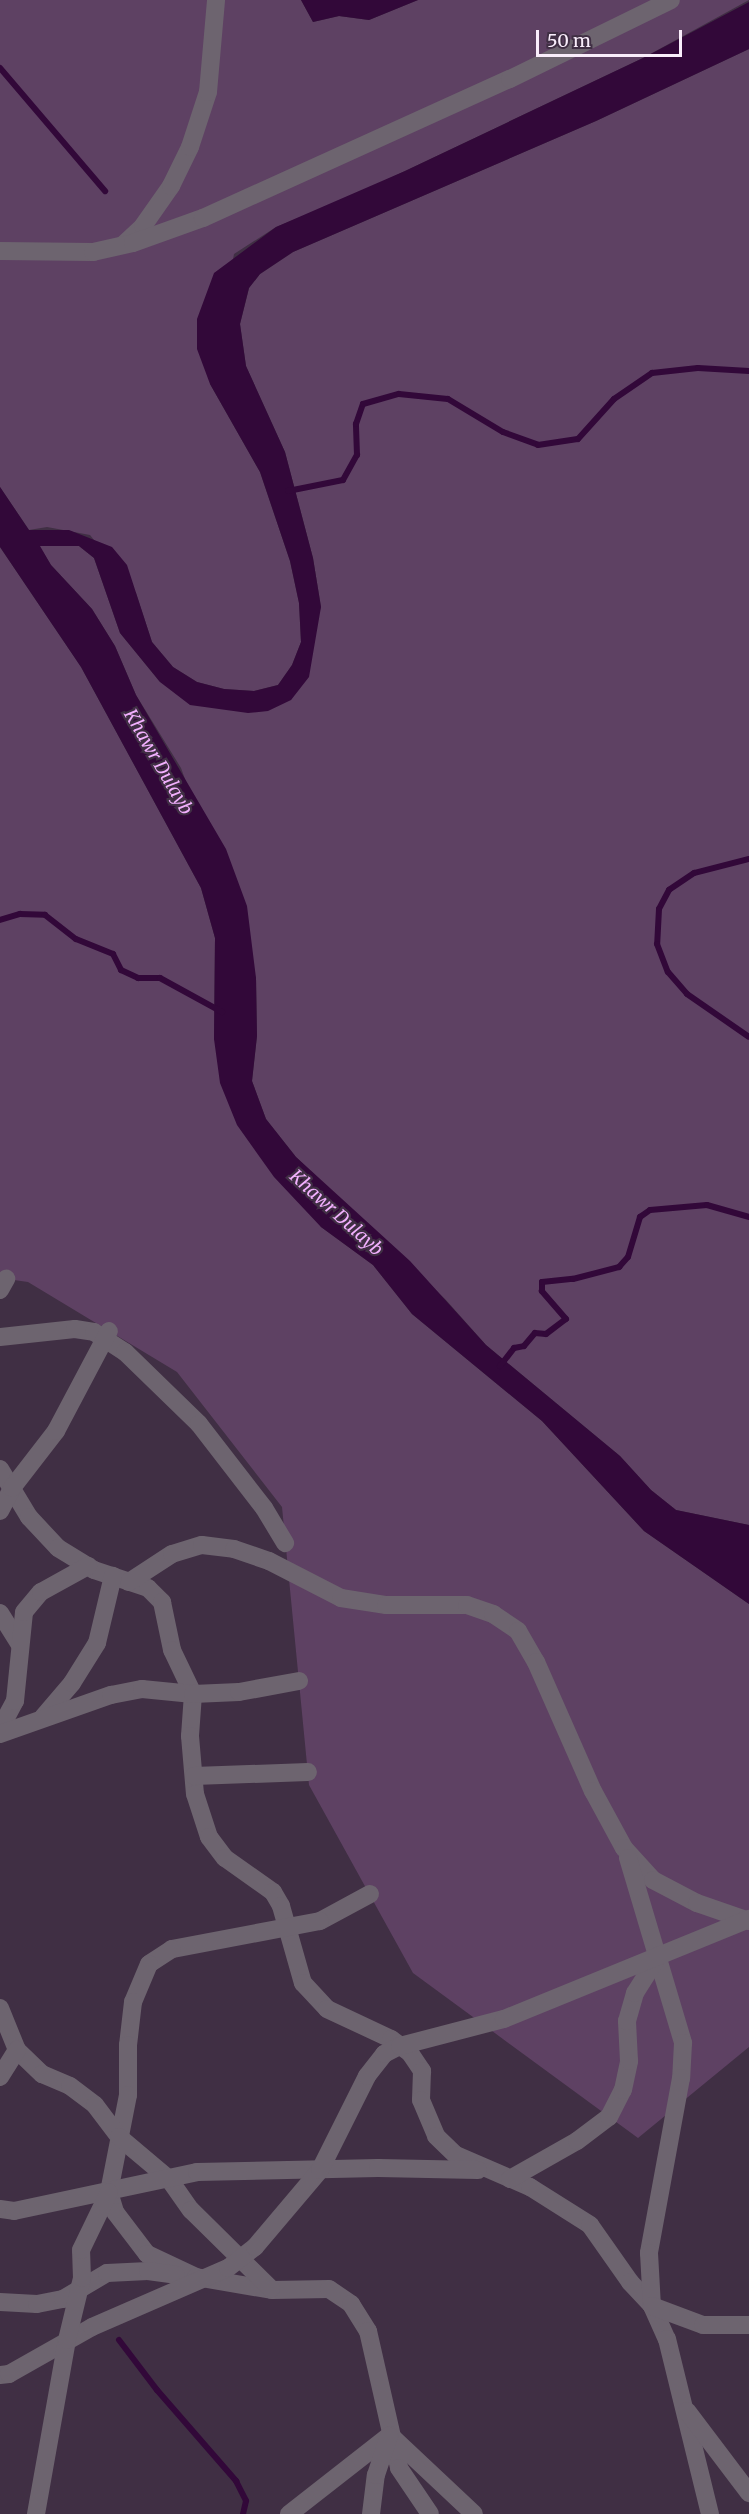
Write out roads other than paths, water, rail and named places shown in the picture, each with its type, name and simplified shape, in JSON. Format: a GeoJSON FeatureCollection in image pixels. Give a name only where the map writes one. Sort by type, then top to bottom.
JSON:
{"type":"FeatureCollection","features":[{"type":"Feature","properties":{"kind":"street"},"geometry":{"type":"LineString","coordinates":[[122,245],[142,226],[171,186],[190,147],[208,92],[216,0]]}},
{"type":"Feature","properties":{"kind":"street"},"geometry":{"type":"LineString","coordinates":[[0,251],[93,252],[122,245],[203,218],[510,79],[671,0]]}},
{"type":"Feature","properties":{"kind":"street"},"geometry":{"type":"LineString","coordinates":[[0,1338],[75,1329],[108,1336],[199,1424],[264,1508],[285,1543]]}},
{"type":"Feature","properties":{"kind":"street"},"geometry":{"type":"LineString","coordinates":[[0,1511],[12,1488],[56,1431],[108,1336]]}},
{"type":"Feature","properties":{"kind":"street"},"geometry":{"type":"LineString","coordinates":[[0,1469],[36,1525],[58,1548],[88,1566],[148,1588],[162,1602],[172,1650],[193,1694],[190,1736],[194,1776],[209,1837],[225,1858],[273,1892],[287,1927],[303,1983],[327,2009],[400,2046],[422,2071],[421,2100],[436,2136],[456,2155],[564,2206],[590,2225],[630,2282],[652,2306],[667,2339],[680,2403],[710,2514]]}},
{"type":"Feature","properties":{"kind":"street"},"geometry":{"type":"LineString","coordinates":[[42,1718],[72,1683],[97,1643],[121,1579],[172,1554],[202,1545],[234,1549],[269,1561],[341,1598],[386,1605],[467,1605],[494,1614],[518,1631],[536,1662],[593,1791],[624,1848],[659,1955],[683,2043],[681,2078],[649,2253],[652,2306]]}},
{"type":"Feature","properties":{"kind":"street"},"geometry":{"type":"LineString","coordinates":[[0,1729],[15,1701],[19,1643],[24,1612],[40,1592],[88,1566]]}},
{"type":"Feature","properties":{"kind":"street"},"geometry":{"type":"LineString","coordinates":[[0,1613],[19,1643]]}},
{"type":"Feature","properties":{"kind":"street"},"geometry":{"type":"LineString","coordinates":[[0,1734],[42,1718],[142,1689],[193,1694],[239,1692],[299,1681]]}},
{"type":"Feature","properties":{"kind":"street"},"geometry":{"type":"LineString","coordinates":[[194,1776],[308,1772]]}},
{"type":"Feature","properties":{"kind":"street"},"geometry":{"type":"LineString","coordinates":[[624,1848],[653,1880],[697,1903],[748,1920]]}},
{"type":"Feature","properties":{"kind":"street"},"geometry":{"type":"LineString","coordinates":[[36,2514],[67,2340],[79,2291],[81,2250],[109,2192],[128,2095],[128,2045],[133,2002],[149,1964],[172,1949],[320,1921],[370,1894]]}},
{"type":"Feature","properties":{"kind":"street"},"geometry":{"type":"LineString","coordinates":[[0,2375],[9,2374],[67,2340],[201,2278],[240,2258],[255,2247],[320,2170],[367,2076],[384,2054],[400,2046],[504,2019],[748,1920]]}},
{"type":"Feature","properties":{"kind":"street"},"geometry":{"type":"LineString","coordinates":[[510,2179],[577,2141],[609,2117],[623,2090],[629,2061],[627,2021],[635,1993],[659,1955]]}},
{"type":"Feature","properties":{"kind":"street"},"geometry":{"type":"LineString","coordinates":[[0,2008],[10,2043],[42,2074],[70,2086],[95,2105],[119,2137],[169,2179],[191,2210],[272,2290]]}},
{"type":"Feature","properties":{"kind":"street"},"geometry":{"type":"LineString","coordinates":[[0,2077],[10,2043]]}},
{"type":"Feature","properties":{"kind":"street"},"geometry":{"type":"LineString","coordinates":[[0,2209],[14,2211],[197,2172],[438,2167],[488,2171]]}},
{"type":"Feature","properties":{"kind":"street"},"geometry":{"type":"LineString","coordinates":[[109,2192],[115,2212],[147,2254],[201,2278]]}},
{"type":"Feature","properties":{"kind":"street"},"geometry":{"type":"LineString","coordinates":[[0,2302],[37,2304],[79,2291],[108,2273],[148,2271],[272,2290],[329,2289],[351,2304],[368,2331],[399,2468],[430,2514]]}},
{"type":"Feature","properties":{"kind":"street"},"geometry":{"type":"LineString","coordinates":[[652,2306],[703,2325],[749,2325]]}},
{"type":"Feature","properties":{"kind":"street"},"geometry":{"type":"LineString","coordinates":[[680,2403],[749,2493]]}},
{"type":"Feature","properties":{"kind":"street"},"geometry":{"type":"LineString","coordinates":[[289,2514],[390,2434]]}},
{"type":"Feature","properties":{"kind":"street"},"geometry":{"type":"LineString","coordinates":[[371,2514],[376,2475],[390,2434]]}},
{"type":"Feature","properties":{"kind":"street"},"geometry":{"type":"LineString","coordinates":[[390,2434],[474,2514]]}},
{"type":"Feature","properties":{"kind":"water"},"geometry":{"type":"Polygon","coordinates":[[[301,0],[418,0],[369,20],[339,16],[313,22],[301,0]]]}},
{"type":"Feature","properties":{"kind":"water","name":"Khawr Dulayb"},"geometry":{"type":"Polygon","coordinates":[[[749,2],[749,49],[596,121],[293,252],[260,274],[249,288],[240,324],[246,366],[285,452],[313,558],[321,607],[309,677],[291,700],[268,711],[248,713],[190,705],[160,682],[120,633],[94,558],[79,546],[40,546],[51,565],[92,609],[115,646],[136,695],[226,849],[247,906],[256,978],[257,1036],[252,1081],[266,1119],[296,1157],[410,1261],[486,1345],[620,1456],[651,1490],[676,1510],[749,1525],[749,1604],[644,1531],[542,1421],[412,1314],[373,1265],[321,1227],[274,1177],[237,1125],[220,1083],[214,1039],[215,938],[201,888],[81,667],[0,547],[0,487],[29,530],[69,530],[112,547],[127,565],[152,642],[173,667],[197,682],[224,689],[254,691],[278,685],[292,665],[301,642],[299,603],[290,561],[260,472],[210,384],[197,349],[197,319],[214,273],[276,227],[405,171],[643,58],[749,2]]]}},
{"type":"Feature","properties":{"kind":"waterway"},"geometry":{"type":"LineString","coordinates":[[0,68],[105,191]]}},
{"type":"Feature","properties":{"kind":"waterway"},"geometry":{"type":"LineString","coordinates":[[288,491],[343,480],[357,455],[356,424],[363,404],[399,394],[448,399],[503,432],[538,445],[578,439],[614,399],[652,373],[698,368],[749,371]]}},
{"type":"Feature","properties":{"kind":"waterway"},"geometry":{"type":"LineString","coordinates":[[749,859],[694,873],[669,890],[659,909],[657,944],[668,972],[687,994],[749,1037]]}},
{"type":"Feature","properties":{"kind":"waterway"},"geometry":{"type":"LineString","coordinates":[[0,920],[20,914],[45,915],[76,939],[113,954],[121,970],[138,978],[160,978],[222,1012]]}},
{"type":"Feature","properties":{"kind":"waterway"},"geometry":{"type":"LineString","coordinates":[[500,1366],[514,1348],[524,1346],[535,1333],[546,1334],[566,1319],[542,1291],[542,1282],[573,1279],[619,1267],[628,1257],[640,1217],[650,1210],[707,1205],[749,1217]]}},
{"type":"Feature","properties":{"kind":"waterway"},"geometry":{"type":"LineString","coordinates":[[119,2340],[157,2390],[236,2481],[246,2501],[243,2514]]}}]}
